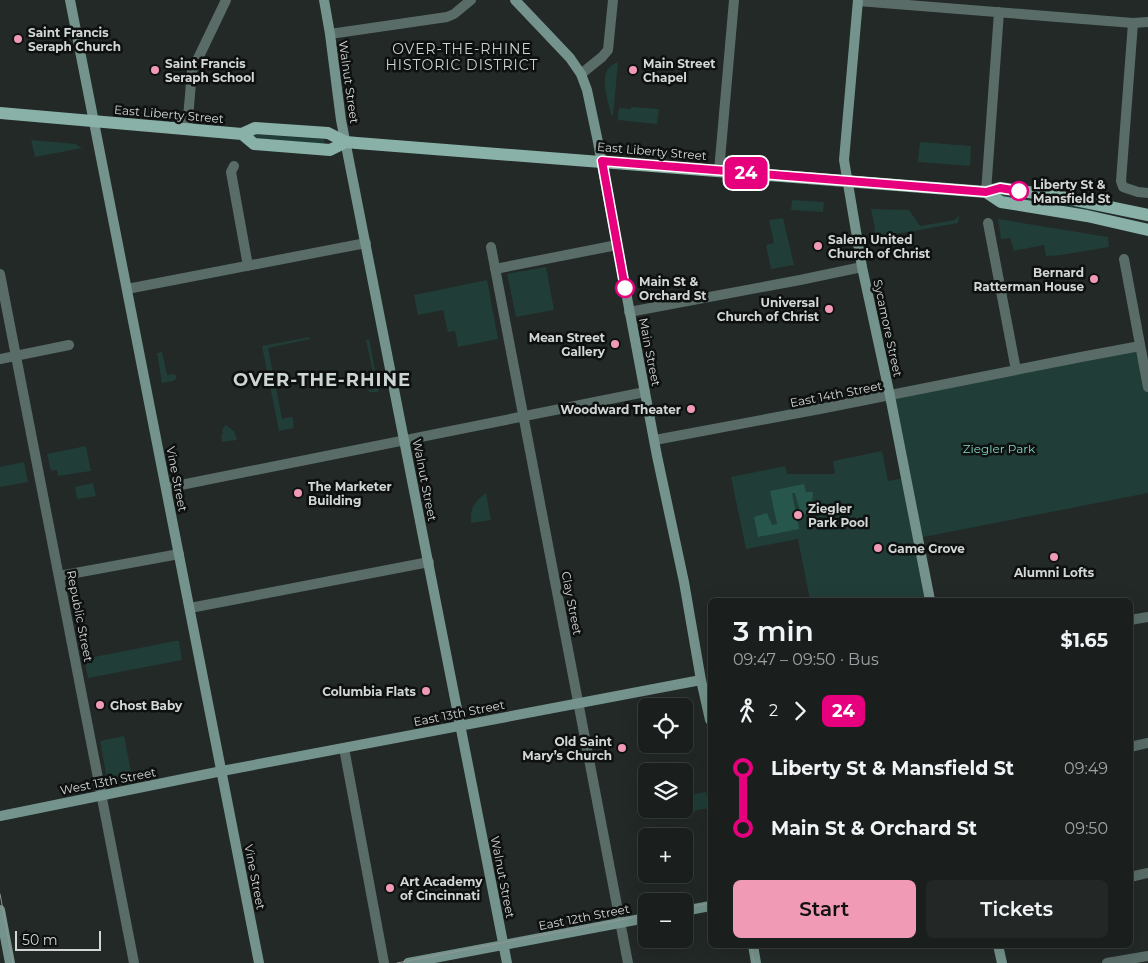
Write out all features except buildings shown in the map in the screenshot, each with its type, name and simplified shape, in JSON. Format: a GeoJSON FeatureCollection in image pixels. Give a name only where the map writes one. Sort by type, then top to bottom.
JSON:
{"type":"FeatureCollection","features":[{"type":"Feature","properties":{"kind":"main road","name":"East Liberty Street"},"geometry":{"type":"LineString","coordinates":[[0,113],[242,134],[254,128],[328,133],[346,142],[986,192],[1000,188],[1056,196],[1148,215]]}},
{"type":"Feature","properties":{"kind":"main road","name":"East Liberty Street"},"geometry":{"type":"LineString","coordinates":[[986,192],[1001,202],[1087,216],[1148,230]]}},
{"type":"Feature","properties":{"kind":"street","name":"Vine Street"},"geometry":{"type":"LineString","coordinates":[[70,0],[259,963]]}},
{"type":"Feature","properties":{"kind":"street"},"geometry":{"type":"LineString","coordinates":[[187,130],[192,71],[226,0]]}},
{"type":"Feature","properties":{"kind":"street","name":"Walnut Street"},"geometry":{"type":"LineString","coordinates":[[324,0],[341,120],[507,963]]}},
{"type":"Feature","properties":{"kind":"street"},"geometry":{"type":"LineString","coordinates":[[330,34],[447,17],[454,14],[470,0]]}},
{"type":"Feature","properties":{"kind":"street","name":"Main Street"},"geometry":{"type":"LineString","coordinates":[[515,0],[570,58],[581,74],[587,90],[602,161],[629,312],[684,582],[701,680],[708,702]]}},
{"type":"Feature","properties":{"kind":"street"},"geometry":{"type":"LineString","coordinates":[[581,74],[608,50],[613,0]]}},
{"type":"Feature","properties":{"kind":"street"},"geometry":{"type":"LineString","coordinates":[[719,170],[734,0]]}},
{"type":"Feature","properties":{"kind":"street"},"geometry":{"type":"LineString","coordinates":[[858,0],[1133,23],[1148,22]]}},
{"type":"Feature","properties":{"kind":"street","name":"Sycamore Street"},"geometry":{"type":"LineString","coordinates":[[858,0],[844,160],[862,267],[890,396],[930,598]]}},
{"type":"Feature","properties":{"kind":"street"},"geometry":{"type":"LineString","coordinates":[[986,192],[999,12]]}},
{"type":"Feature","properties":{"kind":"street"},"geometry":{"type":"LineString","coordinates":[[1133,23],[1121,177],[1123,187],[1148,193]]}},
{"type":"Feature","properties":{"kind":"street"},"geometry":{"type":"LineString","coordinates":[[234,166],[231,172],[248,266]]}},
{"type":"Feature","properties":{"kind":"street"},"geometry":{"type":"LineString","coordinates":[[988,223],[1016,370]]}},
{"type":"Feature","properties":{"kind":"street"},"geometry":{"type":"LineString","coordinates":[[127,289],[366,243]]}},
{"type":"Feature","properties":{"kind":"street"},"geometry":{"type":"LineString","coordinates":[[495,269],[617,245]]}},
{"type":"Feature","properties":{"kind":"street","name":"Clay Street"},"geometry":{"type":"LineString","coordinates":[[490,248],[628,963]]}},
{"type":"Feature","properties":{"kind":"street"},"geometry":{"type":"LineString","coordinates":[[1124,258],[1148,387]]}},
{"type":"Feature","properties":{"kind":"street"},"geometry":{"type":"LineString","coordinates":[[629,312],[862,267]]}},
{"type":"Feature","properties":{"kind":"street","name":"Republic Street"},"geometry":{"type":"LineString","coordinates":[[0,274],[134,963]]}},
{"type":"Feature","properties":{"kind":"street"},"geometry":{"type":"LineString","coordinates":[[0,359],[69,346]]}},
{"type":"Feature","properties":{"kind":"street","name":"East 14th Street"},"geometry":{"type":"LineString","coordinates":[[655,440],[890,396],[1140,346]]}},
{"type":"Feature","properties":{"kind":"street"},"geometry":{"type":"LineString","coordinates":[[166,488],[645,392]]}},
{"type":"Feature","properties":{"kind":"street"},"geometry":{"type":"LineString","coordinates":[[59,576],[179,554]]}},
{"type":"Feature","properties":{"kind":"street"},"geometry":{"type":"LineString","coordinates":[[190,608],[429,562]]}},
{"type":"Feature","properties":{"kind":"street"},"geometry":{"type":"LineString","coordinates":[[1133,620],[1148,617]]}},
{"type":"Feature","properties":{"kind":"street","name":"East 13th Street"},"geometry":{"type":"LineString","coordinates":[[222,771],[701,680]]}},
{"type":"Feature","properties":{"kind":"street"},"geometry":{"type":"LineString","coordinates":[[1133,746],[1148,743]]}},
{"type":"Feature","properties":{"kind":"street"},"geometry":{"type":"LineString","coordinates":[[344,748],[384,963]]}},
{"type":"Feature","properties":{"kind":"street","name":"West 13th Street"},"geometry":{"type":"LineString","coordinates":[[0,816],[222,771]]}},
{"type":"Feature","properties":{"kind":"street"},"geometry":{"type":"LineString","coordinates":[[1133,876],[1148,874]]}},
{"type":"Feature","properties":{"kind":"street"},"geometry":{"type":"LineString","coordinates":[[693,909],[708,906]]}},
{"type":"Feature","properties":{"kind":"street"},"geometry":{"type":"LineString","coordinates":[[0,910],[10,963]]}},
{"type":"Feature","properties":{"kind":"street","name":"East 12th Street"},"geometry":{"type":"LineString","coordinates":[[408,963],[638,920]]}},
{"type":"Feature","properties":{"kind":"street"},"geometry":{"type":"LineString","coordinates":[[754,948],[756,963]]}},
{"type":"Feature","properties":{"kind":"street"},"geometry":{"type":"LineString","coordinates":[[999,948],[1002,963]]}},
{"type":"Feature","properties":{"kind":"street"},"geometry":{"type":"LineString","coordinates":[[1107,963],[1148,956]]}},
{"type":"Feature","properties":{"kind":"green space"},"geometry":{"type":"Polygon","coordinates":[[[618,62],[613,116],[611,115],[606,94],[605,77],[609,68],[618,62]]]}},
{"type":"Feature","properties":{"kind":"green space"},"geometry":{"type":"Polygon","coordinates":[[[631,107],[659,109],[657,124],[618,120],[619,108],[631,109],[631,107]]]}},
{"type":"Feature","properties":{"kind":"green space"},"geometry":{"type":"Polygon","coordinates":[[[252,134],[324,139],[324,144],[254,138],[252,134]]]}},
{"type":"Feature","properties":{"kind":"green space"},"geometry":{"type":"Polygon","coordinates":[[[31,140],[75,144],[82,148],[35,157],[31,140]]]}},
{"type":"Feature","properties":{"kind":"green space"},"geometry":{"type":"Polygon","coordinates":[[[920,142],[971,146],[970,166],[918,162],[920,142]]]}},
{"type":"Feature","properties":{"kind":"green space"},"geometry":{"type":"Polygon","coordinates":[[[1001,192],[1048,198],[1108,213],[1001,196],[1001,192]]]}},
{"type":"Feature","properties":{"kind":"green space"},"geometry":{"type":"Polygon","coordinates":[[[792,200],[824,202],[823,212],[791,210],[792,200]]]}},
{"type":"Feature","properties":{"kind":"green space"},"geometry":{"type":"Polygon","coordinates":[[[871,209],[909,210],[920,226],[955,220],[959,215],[958,223],[875,238],[871,209]]]}},
{"type":"Feature","properties":{"kind":"green space"},"geometry":{"type":"Polygon","coordinates":[[[783,218],[794,265],[771,269],[766,245],[774,243],[769,220],[783,218]]]}},
{"type":"Feature","properties":{"kind":"green space"},"geometry":{"type":"Polygon","coordinates":[[[998,219],[1108,237],[1109,247],[1046,256],[1044,245],[1014,251],[1010,238],[1001,239],[998,219]]]}},
{"type":"Feature","properties":{"kind":"green space"},"geometry":{"type":"Polygon","coordinates":[[[546,267],[554,310],[516,317],[507,274],[546,267]]]}},
{"type":"Feature","properties":{"kind":"green space"},"geometry":{"type":"Polygon","coordinates":[[[487,280],[498,339],[458,347],[455,331],[448,332],[443,310],[418,315],[414,295],[487,280]]]}},
{"type":"Feature","properties":{"kind":"green space"},"geometry":{"type":"Polygon","coordinates":[[[310,337],[310,339],[268,348],[282,419],[293,418],[294,428],[279,431],[262,346],[310,337]]]}},
{"type":"Feature","properties":{"kind":"green space"},"geometry":{"type":"Polygon","coordinates":[[[369,339],[379,391],[377,392],[369,392],[368,390],[376,388],[366,340],[369,339]]]}},
{"type":"Feature","properties":{"kind":"green space","name":"Ziegler Park"},"geometry":{"type":"Polygon","coordinates":[[[1140,346],[1148,387],[1148,493],[918,538],[930,598],[810,598],[798,539],[746,549],[731,477],[785,466],[787,474],[835,474],[833,461],[882,451],[888,481],[905,478],[890,396],[1140,346]]]}},
{"type":"Feature","properties":{"kind":"green space"},"geometry":{"type":"Polygon","coordinates":[[[162,352],[167,375],[174,374],[176,376],[176,379],[173,381],[162,383],[157,353],[162,352]]]}},
{"type":"Feature","properties":{"kind":"green space"},"geometry":{"type":"Polygon","coordinates":[[[226,425],[234,431],[237,440],[222,442],[222,430],[226,425]]]}},
{"type":"Feature","properties":{"kind":"green space"},"geometry":{"type":"Polygon","coordinates":[[[86,446],[91,471],[58,476],[57,470],[51,471],[47,454],[86,446]]]}},
{"type":"Feature","properties":{"kind":"green space"},"geometry":{"type":"Polygon","coordinates":[[[24,462],[28,482],[0,487],[0,467],[24,462]]]}},
{"type":"Feature","properties":{"kind":"green space"},"geometry":{"type":"Polygon","coordinates":[[[93,483],[96,496],[77,499],[75,487],[93,483]]]}},
{"type":"Feature","properties":{"kind":"green space"},"geometry":{"type":"Polygon","coordinates":[[[486,493],[491,520],[471,523],[471,513],[474,506],[478,499],[486,493]]]}},
{"type":"Feature","properties":{"kind":"green space"},"geometry":{"type":"Polygon","coordinates":[[[179,641],[182,660],[88,678],[84,659],[179,641]]]}},
{"type":"Feature","properties":{"kind":"green space"},"geometry":{"type":"Polygon","coordinates":[[[124,736],[132,776],[109,781],[107,779],[100,741],[124,736]]]}},
{"type":"Feature","properties":{"kind":"green space"},"geometry":{"type":"Polygon","coordinates":[[[706,792],[708,808],[693,811],[693,794],[706,792]]]}},
{"type":"Feature","properties":{"kind":"shaded area"},"geometry":{"type":"Polygon","coordinates":[[[804,484],[806,492],[813,492],[811,513],[801,515],[795,493],[792,493],[799,529],[758,537],[754,517],[767,513],[772,525],[777,524],[770,491],[804,484]]]}},
{"type":"Feature","properties":{"kind":"tram line"},"geometry":{"type":"LineString","coordinates":[[0,894],[13,963]]}},
{"type":"Feature","properties":{"kind":"tram line"},"geometry":{"type":"LineString","coordinates":[[693,906],[708,903]]}},
{"type":"Feature","properties":{"kind":"tram line"},"geometry":{"type":"LineString","coordinates":[[397,963],[638,917]]}},
{"type":"Feature","properties":{"kind":"tram line"},"geometry":{"type":"LineString","coordinates":[[752,948],[754,963]]}},
{"type":"Feature","properties":{"kind":"bus line","name":"24"},"geometry":{"type":"LineString","coordinates":[[625,288],[604,181],[602,161],[986,192],[1000,188],[1019,191]]}},
{"type":"Feature","properties":{"kind":"place","name":"Saint Francis Seraph Church"},"geometry":{"type":"Point","coordinates":[18,39]}},
{"type":"Feature","properties":{"kind":"place","name":"Saint Francis Seraph School"},"geometry":{"type":"Point","coordinates":[155,70]}},
{"type":"Feature","properties":{"kind":"place","name":"Main Street Chapel"},"geometry":{"type":"Point","coordinates":[633,70]}},
{"type":"Feature","properties":{"kind":"place","name":"Liberty St & Mansfield St"},"geometry":{"type":"Point","coordinates":[1019,191]}},
{"type":"Feature","properties":{"kind":"place","name":"Salem United Church of Christ"},"geometry":{"type":"Point","coordinates":[818,246]}},
{"type":"Feature","properties":{"kind":"place","name":"Bernard Ratterman House"},"geometry":{"type":"Point","coordinates":[1094,279]}},
{"type":"Feature","properties":{"kind":"place","name":"Main St & Orchard St"},"geometry":{"type":"Point","coordinates":[625,288]}},
{"type":"Feature","properties":{"kind":"place","name":"Universal Church of Christ"},"geometry":{"type":"Point","coordinates":[829,309]}},
{"type":"Feature","properties":{"kind":"place","name":"Mean Street Gallery"},"geometry":{"type":"Point","coordinates":[615,344]}},
{"type":"Feature","properties":{"kind":"place","name":"Woodward Theater"},"geometry":{"type":"Point","coordinates":[691,409]}},
{"type":"Feature","properties":{"kind":"place","name":"The Marketer Building"},"geometry":{"type":"Point","coordinates":[298,493]}},
{"type":"Feature","properties":{"kind":"place","name":"Ziegler Park Pool"},"geometry":{"type":"Point","coordinates":[798,515]}},
{"type":"Feature","properties":{"kind":"place","name":"Game Grove"},"geometry":{"type":"Point","coordinates":[878,548]}},
{"type":"Feature","properties":{"kind":"place","name":"Alumni Lofts"},"geometry":{"type":"Point","coordinates":[1054,557]}},
{"type":"Feature","properties":{"kind":"place","name":"Columbia Flats"},"geometry":{"type":"Point","coordinates":[426,691]}},
{"type":"Feature","properties":{"kind":"place","name":"Ghost Baby"},"geometry":{"type":"Point","coordinates":[100,705]}},
{"type":"Feature","properties":{"kind":"place","name":"Old Saint Mary’s Church"},"geometry":{"type":"Point","coordinates":[622,748]}},
{"type":"Feature","properties":{"kind":"place","name":"Art Academy of Cincinnati"},"geometry":{"type":"Point","coordinates":[390,888]}},
{"type":"Feature","properties":{"kind":"district","name":"OVER-THE-RHINE HISTORIC DISTRICT"},"geometry":{"type":"Point","coordinates":[462,58]}},
{"type":"Feature","properties":{"kind":"district","name":"OVER-THE-RHINE"},"geometry":{"type":"Point","coordinates":[322,380]}}]}
